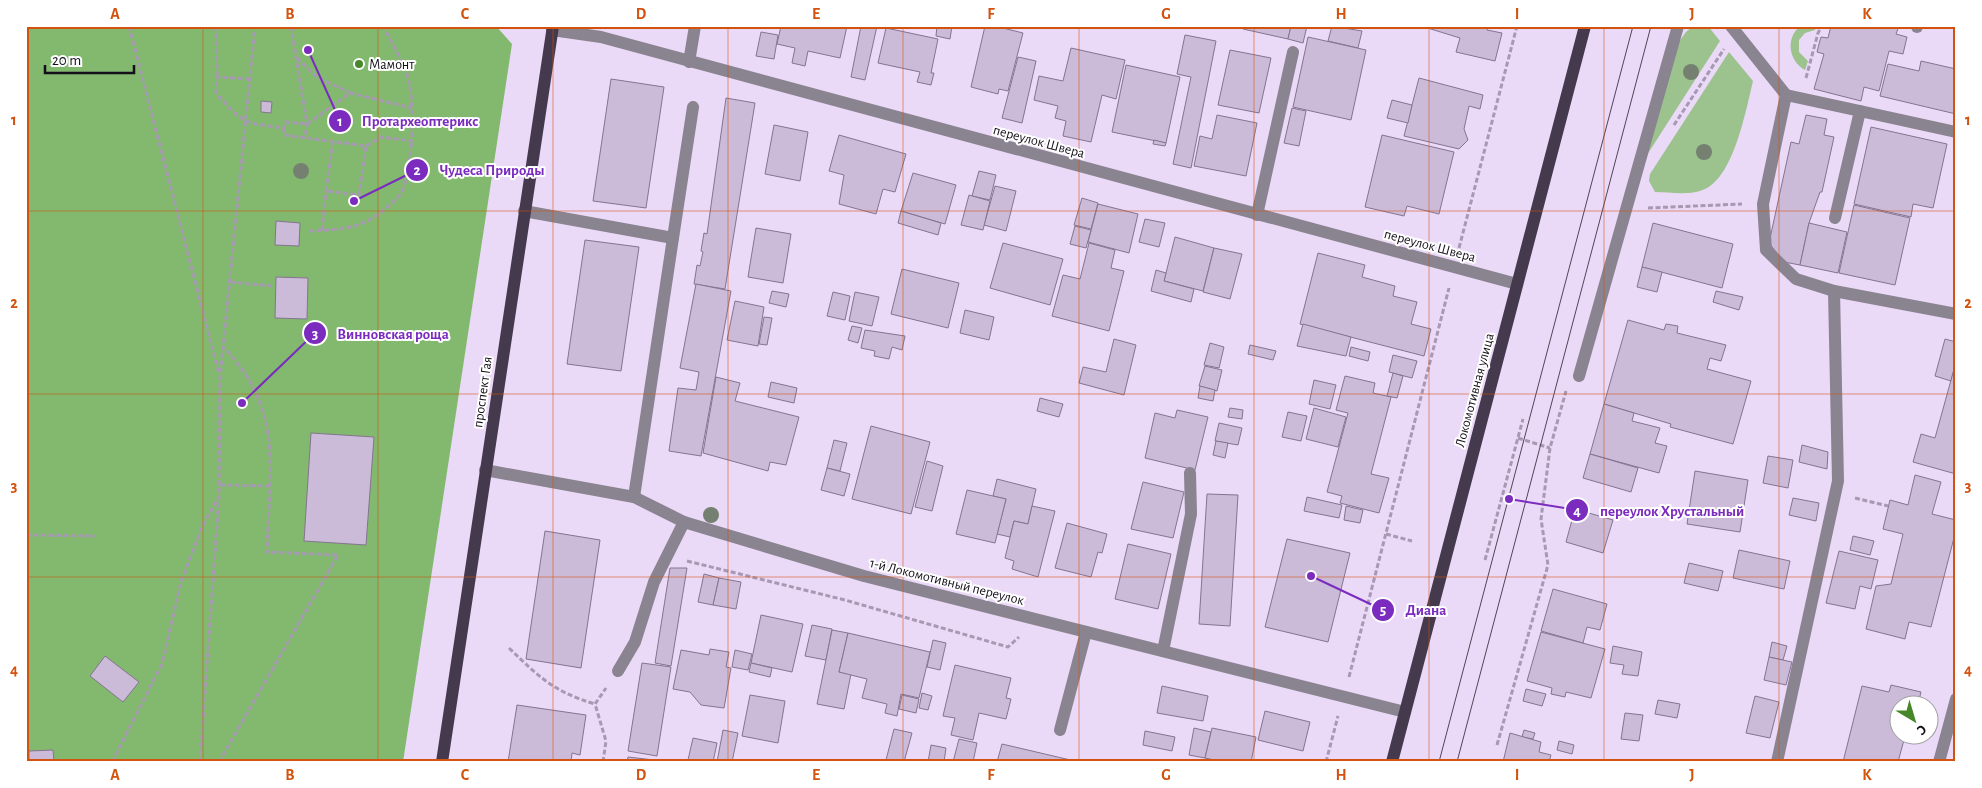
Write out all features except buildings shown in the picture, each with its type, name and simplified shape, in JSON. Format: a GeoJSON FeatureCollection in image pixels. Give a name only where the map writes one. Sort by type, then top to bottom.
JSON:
{"type":"FeatureCollection","features":[{"type":"Feature","properties":{"kind":"main road","name":"Локомотивная улица"},"geometry":{"type":"LineString","coordinates":[[1392,762],[1585,26]]}},
{"type":"Feature","properties":{"kind":"main road","name":"проспект Гая"},"geometry":{"type":"LineString","coordinates":[[442,762],[552,28]]}},
{"type":"Feature","properties":{"kind":"street"},"geometry":{"type":"LineString","coordinates":[[689,62],[694,26]]}},
{"type":"Feature","properties":{"kind":"street"},"geometry":{"type":"LineString","coordinates":[[1579,376],[1678,26]]}},
{"type":"Feature","properties":{"kind":"street","name":"переулок Швера"},"geometry":{"type":"LineString","coordinates":[[552,28],[601,37],[1517,284]]}},
{"type":"Feature","properties":{"kind":"street"},"geometry":{"type":"LineString","coordinates":[[1733,29],[1786,95],[1956,132]]}},
{"type":"Feature","properties":{"kind":"street"},"geometry":{"type":"LineString","coordinates":[[1257,215],[1293,52]]}},
{"type":"Feature","properties":{"kind":"street"},"geometry":{"type":"LineString","coordinates":[[1786,95],[1763,204],[1766,250],[1796,280],[1834,291],[1956,314]]}},
{"type":"Feature","properties":{"kind":"street"},"geometry":{"type":"LineString","coordinates":[[634,497],[693,107]]}},
{"type":"Feature","properties":{"kind":"street"},"geometry":{"type":"LineString","coordinates":[[1835,218],[1860,111]]}},
{"type":"Feature","properties":{"kind":"street"},"geometry":{"type":"LineString","coordinates":[[524,211],[673,238]]}},
{"type":"Feature","properties":{"kind":"street"},"geometry":{"type":"LineString","coordinates":[[1777,762],[1838,481],[1834,291]]}},
{"type":"Feature","properties":{"kind":"street","name":"1-й Локомотивный переулок"},"geometry":{"type":"LineString","coordinates":[[485,470],[634,497],[684,522],[864,576],[1405,712]]}},
{"type":"Feature","properties":{"kind":"street"},"geometry":{"type":"LineString","coordinates":[[1163,651],[1191,514],[1190,473]]}},
{"type":"Feature","properties":{"kind":"street"},"geometry":{"type":"LineString","coordinates":[[618,671],[635,642],[654,582],[684,522]]}},
{"type":"Feature","properties":{"kind":"street"},"geometry":{"type":"LineString","coordinates":[[1060,730],[1086,632]]}},
{"type":"Feature","properties":{"kind":"street"},"geometry":{"type":"LineString","coordinates":[[1939,762],[1956,699]]}},
{"type":"Feature","properties":{"kind":"path"},"geometry":{"type":"LineString","coordinates":[[129,26],[220,378]]}},
{"type":"Feature","properties":{"kind":"path"},"geometry":{"type":"LineString","coordinates":[[216,26],[216,93],[237,117],[246,123],[284,128]]}},
{"type":"Feature","properties":{"kind":"path"},"geometry":{"type":"LineString","coordinates":[[200,762],[220,485],[220,378],[255,26]]}},
{"type":"Feature","properties":{"kind":"path"},"geometry":{"type":"LineString","coordinates":[[291,26],[307,124],[304,138]]}},
{"type":"Feature","properties":{"kind":"path"},"geometry":{"type":"LineString","coordinates":[[310,231],[355,228],[381,213],[402,192],[412,141],[412,108],[409,83],[404,65],[383,26]]}},
{"type":"Feature","properties":{"kind":"path"},"geometry":{"type":"LineString","coordinates":[[1326,762],[1517,26]]}},
{"type":"Feature","properties":{"kind":"path"},"geometry":{"type":"LineString","coordinates":[[1800,99],[1818,33],[1822,26]]}},
{"type":"Feature","properties":{"kind":"path"},"geometry":{"type":"LineString","coordinates":[[1672,129],[1733,29]]}},
{"type":"Feature","properties":{"kind":"path"},"geometry":{"type":"LineString","coordinates":[[296,57],[318,78],[350,93],[412,108]]}},
{"type":"Feature","properties":{"kind":"path"},"geometry":{"type":"LineString","coordinates":[[217,77],[250,79]]}},
{"type":"Feature","properties":{"kind":"path"},"geometry":{"type":"LineString","coordinates":[[350,93],[307,124],[285,122],[284,135],[366,146],[381,137],[412,141]]}},
{"type":"Feature","properties":{"kind":"path"},"geometry":{"type":"LineString","coordinates":[[322,230],[332,142]]}},
{"type":"Feature","properties":{"kind":"path"},"geometry":{"type":"LineString","coordinates":[[326,191],[359,195],[366,146]]}},
{"type":"Feature","properties":{"kind":"path"},"geometry":{"type":"LineString","coordinates":[[1625,208],[1763,204]]}},
{"type":"Feature","properties":{"kind":"path"},"geometry":{"type":"LineString","coordinates":[[230,282],[272,286]]}},
{"type":"Feature","properties":{"kind":"path"},"geometry":{"type":"LineString","coordinates":[[219,762],[338,555],[267,552],[271,441],[264,413],[253,385],[242,365],[224,347]]}},
{"type":"Feature","properties":{"kind":"path"},"geometry":{"type":"LineString","coordinates":[[1497,745],[1548,565],[1541,519],[1550,448],[1565,393],[1579,376]]}},
{"type":"Feature","properties":{"kind":"path"},"geometry":{"type":"LineString","coordinates":[[1485,560],[1523,419]]}},
{"type":"Feature","properties":{"kind":"path"},"geometry":{"type":"LineString","coordinates":[[1518,438],[1550,448]]}},
{"type":"Feature","properties":{"kind":"path"},"geometry":{"type":"LineString","coordinates":[[220,485],[269,486]]}},
{"type":"Feature","properties":{"kind":"path"},"geometry":{"type":"LineString","coordinates":[[1836,493],[1888,506]]}},
{"type":"Feature","properties":{"kind":"path"},"geometry":{"type":"LineString","coordinates":[[112,762],[162,664],[182,582],[202,527],[219,496]]}},
{"type":"Feature","properties":{"kind":"path"},"geometry":{"type":"LineString","coordinates":[[1386,534],[1412,541]]}},
{"type":"Feature","properties":{"kind":"path"},"geometry":{"type":"LineString","coordinates":[[26,535],[95,536]]}},
{"type":"Feature","properties":{"kind":"path"},"geometry":{"type":"LineString","coordinates":[[667,556],[844,600],[1008,647],[1039,620]]}},
{"type":"Feature","properties":{"kind":"path"},"geometry":{"type":"LineString","coordinates":[[509,648],[543,681],[571,697],[595,704]]}},
{"type":"Feature","properties":{"kind":"path"},"geometry":{"type":"LineString","coordinates":[[595,704],[618,671]]}},
{"type":"Feature","properties":{"kind":"path"},"geometry":{"type":"LineString","coordinates":[[595,704],[606,741],[603,762]]}},
{"type":"Feature","properties":{"kind":"green space"},"geometry":{"type":"Polygon","coordinates":[[[26,26],[496,26],[512,44],[403,762],[26,762],[26,26]]]}},
{"type":"Feature","properties":{"kind":"green space"},"geometry":{"type":"Polygon","coordinates":[[[1693,26],[1708,26],[1720,41],[1647,155],[1678,43],[1693,26]]]}},
{"type":"Feature","properties":{"kind":"green space"},"geometry":{"type":"Polygon","coordinates":[[[1800,26],[1816,26],[1815,30],[1805,33],[1799,40],[1799,52],[1808,61],[1805,70],[1795,61],[1791,50],[1792,37],[1800,26]]]}},
{"type":"Feature","properties":{"kind":"green space"},"geometry":{"type":"Polygon","coordinates":[[[1729,52],[1753,81],[1737,141],[1724,171],[1715,182],[1699,191],[1687,193],[1655,192],[1649,181],[1650,174],[1729,52]]]}},
{"type":"Feature","properties":{"kind":"tram line"},"geometry":{"type":"LineString","coordinates":[[1439,762],[1633,26]]}},
{"type":"Feature","properties":{"kind":"tram line"},"geometry":{"type":"LineString","coordinates":[[1457,762],[1651,26]]}},
{"type":"Feature","properties":{"kind":"place","name":"Протархеоптерикс"},"geometry":{"type":"Point","coordinates":[308,50]}},
{"type":"Feature","properties":{"kind":"place","name":"Мамонт"},"geometry":{"type":"Point","coordinates":[359,64]}},
{"type":"Feature","properties":{"kind":"place","name":"Чудеса Природы"},"geometry":{"type":"Point","coordinates":[354,201]}},
{"type":"Feature","properties":{"kind":"place","name":"Винновская роща"},"geometry":{"type":"Point","coordinates":[242,403]}},
{"type":"Feature","properties":{"kind":"place","name":"переулок Хрустальный"},"geometry":{"type":"Point","coordinates":[1509,499]}},
{"type":"Feature","properties":{"kind":"place","name":"Диана"},"geometry":{"type":"Point","coordinates":[1311,576]}}]}
